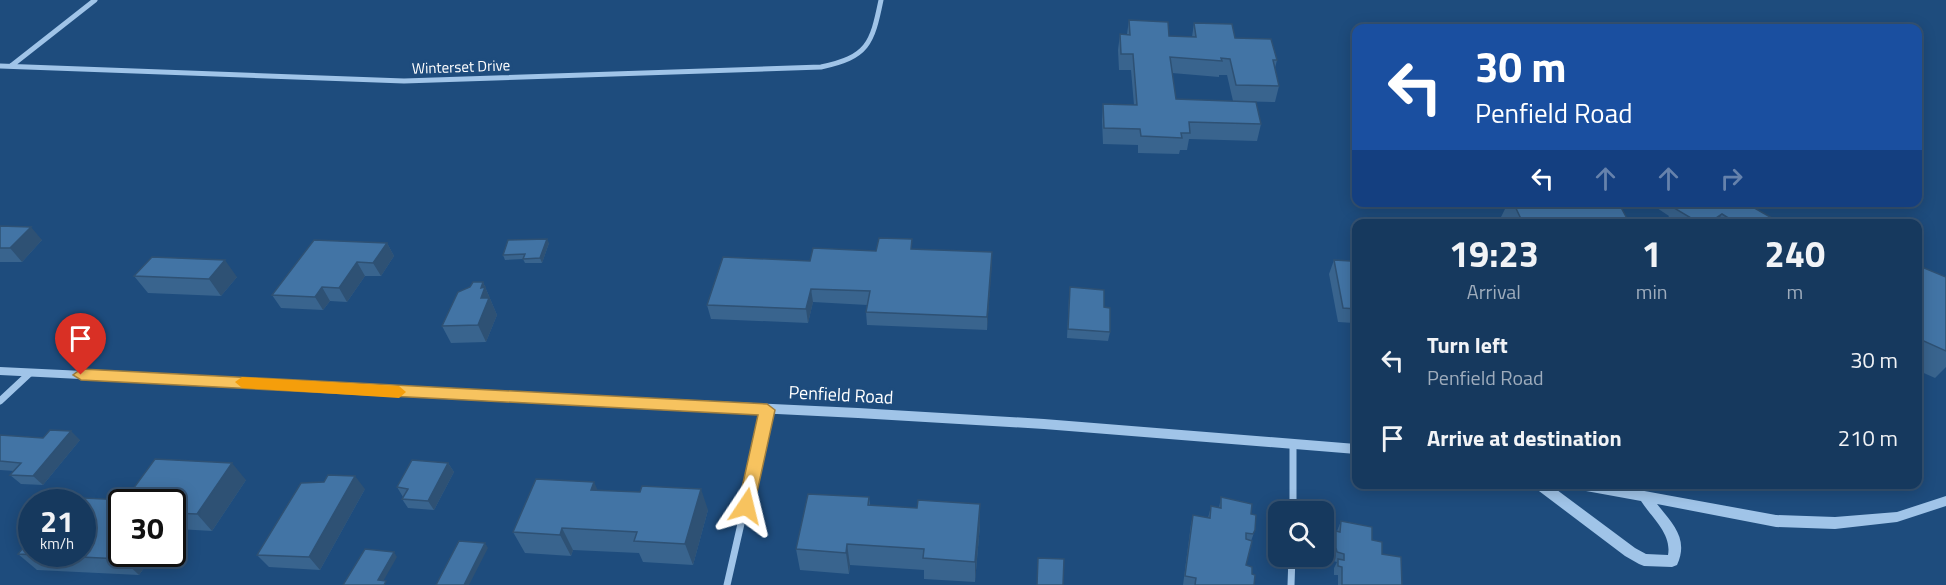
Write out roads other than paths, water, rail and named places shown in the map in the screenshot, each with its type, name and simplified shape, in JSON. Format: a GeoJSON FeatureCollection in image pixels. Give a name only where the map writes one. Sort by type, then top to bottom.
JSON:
{"type":"FeatureCollection","features":[{"type":"Feature","properties":{"kind":"street"},"geometry":{"type":"LineString","coordinates":[[10,66],[95,0]]}},
{"type":"Feature","properties":{"kind":"street","name":"Winterset Drive"},"geometry":{"type":"LineString","coordinates":[[0,66],[404,81],[821,67],[838,64],[863,53],[870,46],[881,0]]}},
{"type":"Feature","properties":{"kind":"street","name":"Penfield Road"},"geometry":{"type":"LineString","coordinates":[[0,371],[1037,424],[1352,449]]}},
{"type":"Feature","properties":{"kind":"street"},"geometry":{"type":"LineString","coordinates":[[0,402],[30,373]]}},
{"type":"Feature","properties":{"kind":"street"},"geometry":{"type":"LineString","coordinates":[[727,585],[745,520],[747,493],[767,410]]}},
{"type":"Feature","properties":{"kind":"street"},"geometry":{"type":"LineString","coordinates":[[1293,443],[1293,501]]}},
{"type":"Feature","properties":{"kind":"street"},"geometry":{"type":"LineString","coordinates":[[1545,489],[1618,545],[1644,560],[1672,561],[1678,553],[1677,544],[1646,499]]}},
{"type":"Feature","properties":{"kind":"street"},"geometry":{"type":"LineString","coordinates":[[1599,489],[1776,521],[1835,523],[1897,517],[1946,501]]}},
{"type":"Feature","properties":{"kind":"street"},"geometry":{"type":"LineString","coordinates":[[1291,585],[1292,567]]}}]}
